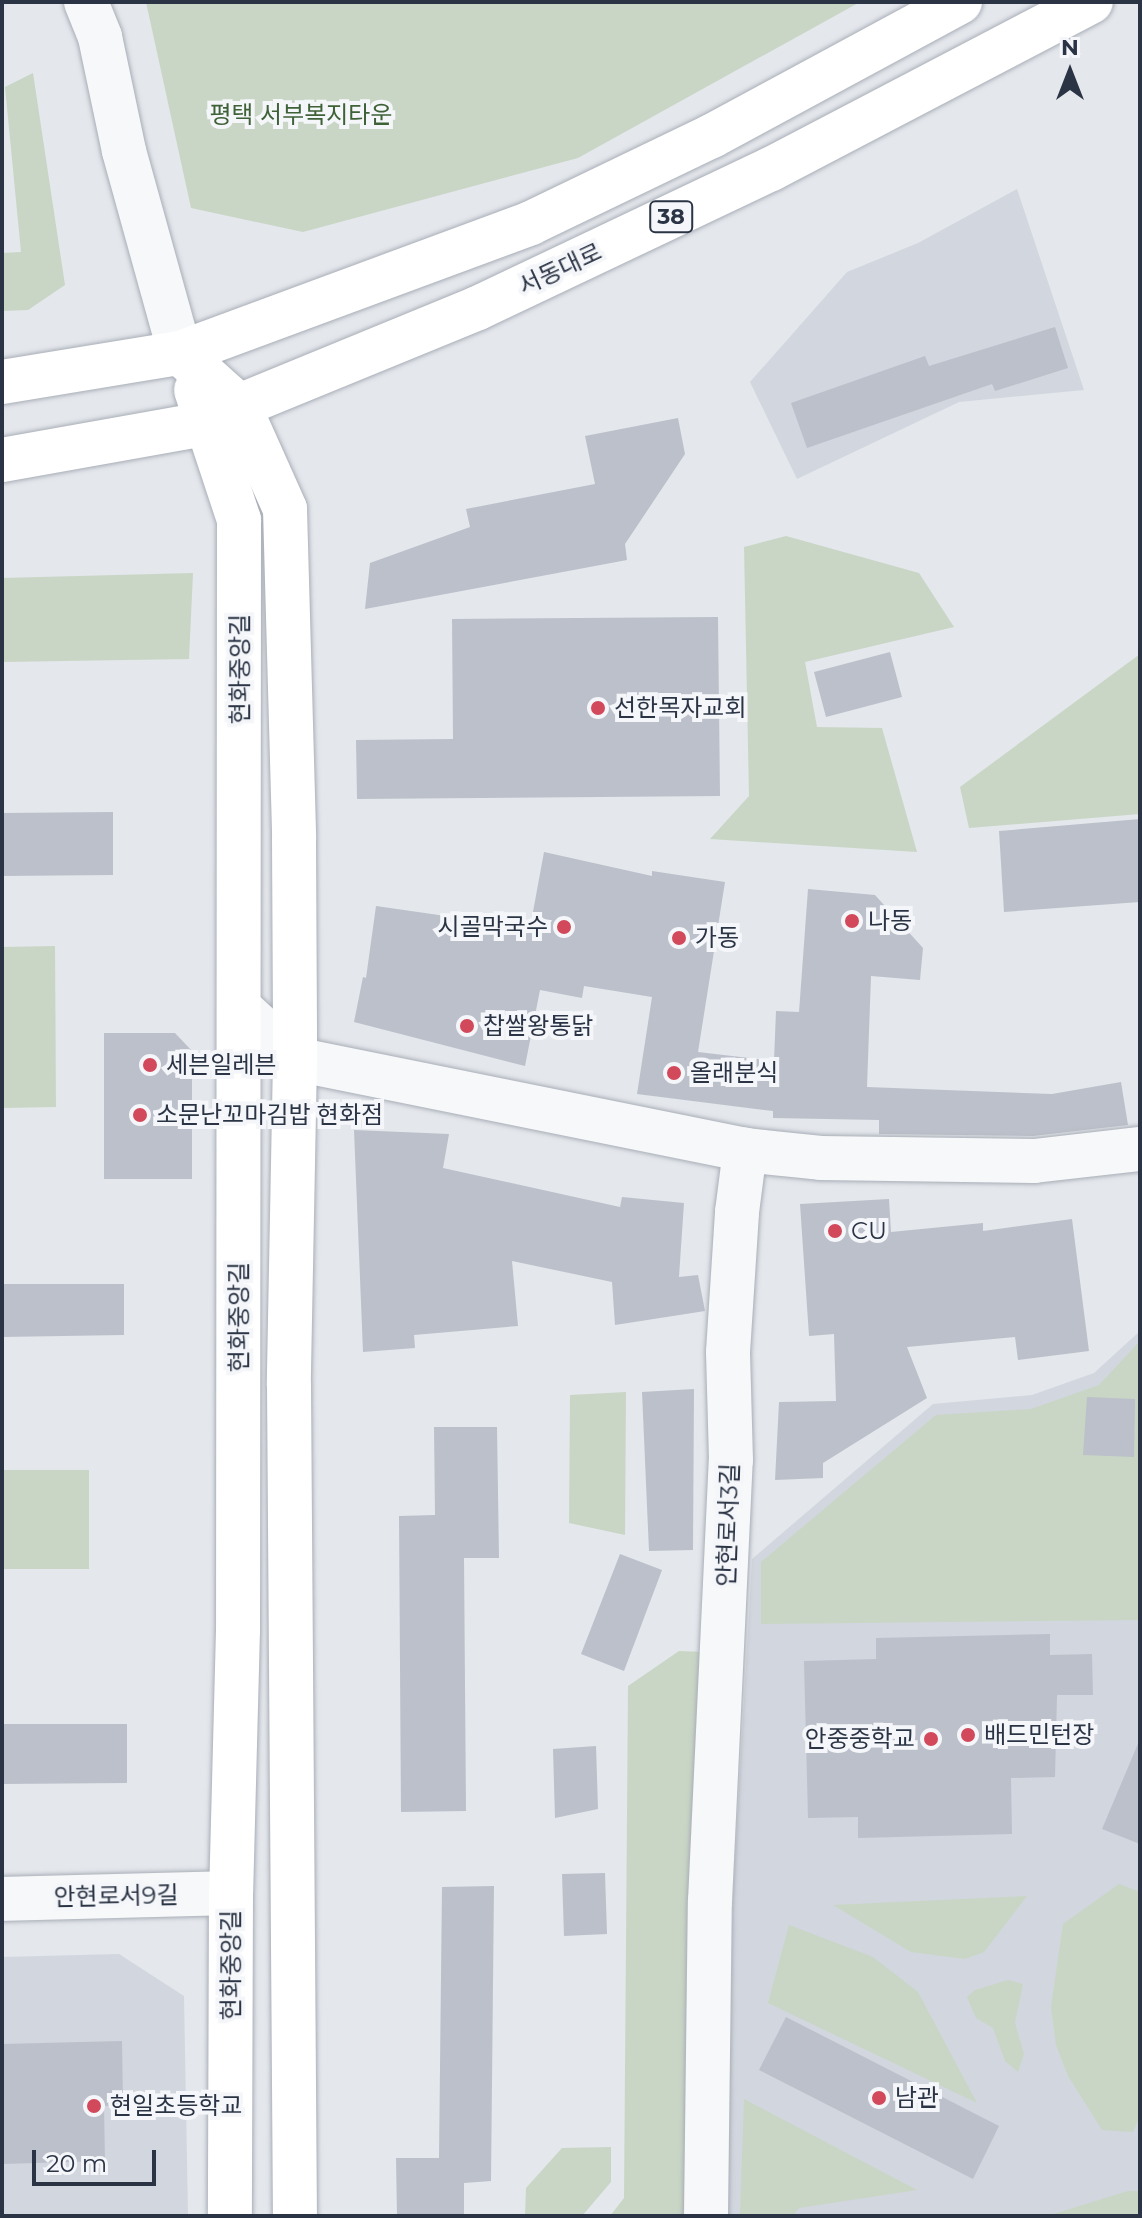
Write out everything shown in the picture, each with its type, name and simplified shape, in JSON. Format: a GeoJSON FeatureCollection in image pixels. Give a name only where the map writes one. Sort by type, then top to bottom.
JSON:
{"type":"FeatureCollection","features":[{"type":"Feature","properties":{"kind":"street"},"geometry":{"type":"LineString","coordinates":[[86,2],[100,37],[124,151],[180,353],[285,509],[294,839],[295,1059],[289,1385],[295,2216]]}},
{"type":"Feature","properties":{"kind":"street","name":"38"},"geometry":{"type":"LineString","coordinates":[[2,382],[180,353],[531,223],[712,136],[960,2]]}},
{"type":"Feature","properties":{"kind":"street","name":"서동대로"},"geometry":{"type":"LineString","coordinates":[[2,460],[224,415],[537,280],[771,169],[1091,2]]}},
{"type":"Feature","properties":{"kind":"street","name":"현화중앙길"},"geometry":{"type":"LineString","coordinates":[[224,415],[239,520],[241,1009],[238,1614],[231,1893],[230,2216]]}},
{"type":"Feature","properties":{"kind":"street"},"geometry":{"type":"LineString","coordinates":[[241,1009],[295,1059],[745,1150],[821,1158],[1034,1161],[1140,1149]]}},
{"type":"Feature","properties":{"kind":"street","name":"안현로서3길"},"geometry":{"type":"LineString","coordinates":[[706,2216],[710,1901],[731,1460],[728,1352],[737,1212],[745,1150]]}},
{"type":"Feature","properties":{"kind":"street"},"geometry":{"type":"LineString","coordinates":[[231,1893],[294,1891]]}},
{"type":"Feature","properties":{"kind":"street","name":"안현로서9길"},"geometry":{"type":"LineString","coordinates":[[2,1899],[231,1893]]}},
{"type":"Feature","properties":{"kind":"shaded area"},"geometry":{"type":"Polygon","coordinates":[[[1017,189],[1084,390],[959,402],[797,479],[750,382],[847,272],[918,243],[1017,189]]]}},
{"type":"Feature","properties":{"kind":"shaded area"},"geometry":{"type":"Polygon","coordinates":[[[1140,1331],[1140,2216],[727,2216],[733,1896],[752,1559],[933,1404],[1032,1395],[1094,1373],[1140,1331]]]}},
{"type":"Feature","properties":{"kind":"shaded area","name":"현일초등학교"},"geometry":{"type":"Polygon","coordinates":[[[119,1954],[184,1996],[188,2216],[2,2216],[2,1957],[119,1954]]]}},
{"type":"Feature","properties":{"kind":"green space","name":"평택 서부복지타운"},"geometry":{"type":"Polygon","coordinates":[[[146,2],[860,2],[578,158],[303,232],[191,208],[146,2]]]}},
{"type":"Feature","properties":{"kind":"green space"},"geometry":{"type":"Polygon","coordinates":[[[33,73],[65,285],[28,310],[2,311],[2,253],[21,252],[5,87],[33,73]]]}},
{"type":"Feature","properties":{"kind":"green space"},"geometry":{"type":"Polygon","coordinates":[[[786,536],[919,573],[954,627],[805,662],[817,727],[882,728],[917,852],[710,839],[749,796],[744,547],[786,536]]]}},
{"type":"Feature","properties":{"kind":"green space"},"geometry":{"type":"Polygon","coordinates":[[[193,573],[189,659],[2,662],[2,578],[193,573]]]}},
{"type":"Feature","properties":{"kind":"green space"},"geometry":{"type":"Polygon","coordinates":[[[1140,654],[1140,814],[969,828],[960,787],[1140,654]]]}},
{"type":"Feature","properties":{"kind":"green space"},"geometry":{"type":"Polygon","coordinates":[[[55,946],[56,1107],[2,1108],[2,947],[55,946]]]}},
{"type":"Feature","properties":{"kind":"green space"},"geometry":{"type":"Polygon","coordinates":[[[1140,1341],[1140,1620],[761,1624],[761,1562],[936,1415],[1031,1409],[1099,1385],[1140,1341]]]}},
{"type":"Feature","properties":{"kind":"green space"},"geometry":{"type":"Polygon","coordinates":[[[626,1392],[625,1535],[569,1523],[570,1395],[626,1392]]]}},
{"type":"Feature","properties":{"kind":"green space"},"geometry":{"type":"Polygon","coordinates":[[[2,1470],[89,1470],[89,1569],[2,1569],[2,1470]]]}},
{"type":"Feature","properties":{"kind":"green space"},"geometry":{"type":"Polygon","coordinates":[[[679,1651],[704,1652],[686,2216],[610,2216],[624,2198],[628,1686],[679,1651]]]}},
{"type":"Feature","properties":{"kind":"green space"},"geometry":{"type":"Polygon","coordinates":[[[1119,1884],[1140,1892],[1140,2116],[1133,2132],[1102,2130],[1068,2076],[1056,2045],[1051,2007],[1063,1924],[1119,1884]]]}},
{"type":"Feature","properties":{"kind":"green space"},"geometry":{"type":"Polygon","coordinates":[[[1027,1896],[984,1952],[965,1959],[911,1952],[833,1905],[1027,1896]]]}},
{"type":"Feature","properties":{"kind":"green space"},"geometry":{"type":"Polygon","coordinates":[[[789,1925],[873,1957],[918,1992],[977,2103],[768,2003],[789,1925]]]}},
{"type":"Feature","properties":{"kind":"green space"},"geometry":{"type":"Polygon","coordinates":[[[1008,1980],[1023,1984],[1015,2023],[1024,2054],[1018,2072],[1005,2061],[993,2028],[976,2018],[967,1997],[975,1990],[1008,1980]]]}},
{"type":"Feature","properties":{"kind":"green space"},"geometry":{"type":"Polygon","coordinates":[[[744,2099],[917,2190],[799,2208],[793,2216],[740,2216],[744,2099]]]}},
{"type":"Feature","properties":{"kind":"green space"},"geometry":{"type":"Polygon","coordinates":[[[611,2147],[611,2182],[582,2216],[525,2216],[526,2188],[562,2148],[611,2147]]]}},
{"type":"Feature","properties":{"kind":"green space"},"geometry":{"type":"Polygon","coordinates":[[[1128,2191],[1140,2191],[1140,2216],[1047,2216],[1128,2191]]]}},
{"type":"Feature","properties":{"kind":"building"},"geometry":{"type":"Polygon","coordinates":[[[1055,327],[1068,368],[995,391],[992,384],[807,448],[791,403],[925,356],[929,366],[1055,327]]]}},
{"type":"Feature","properties":{"kind":"building"},"geometry":{"type":"Polygon","coordinates":[[[678,418],[685,454],[625,544],[627,560],[365,609],[370,563],[470,527],[466,509],[595,484],[585,436],[678,418]]]}},
{"type":"Feature","properties":{"kind":"building"},"geometry":{"type":"Polygon","coordinates":[[[718,617],[720,796],[357,799],[356,740],[453,739],[452,619],[718,617]]]}},
{"type":"Feature","properties":{"kind":"building"},"geometry":{"type":"Polygon","coordinates":[[[890,652],[902,697],[826,717],[814,672],[890,652]]]}},
{"type":"Feature","properties":{"kind":"building"},"geometry":{"type":"Polygon","coordinates":[[[113,812],[113,875],[2,876],[2,813],[113,812]]]}},
{"type":"Feature","properties":{"kind":"building"},"geometry":{"type":"Polygon","coordinates":[[[1140,819],[1140,902],[1004,912],[999,831],[1140,819]]]}},
{"type":"Feature","properties":{"kind":"building"},"geometry":{"type":"Polygon","coordinates":[[[544,852],[652,876],[652,871],[725,882],[698,1052],[774,1061],[776,1011],[799,1012],[808,889],[875,895],[923,948],[920,980],[871,976],[867,1087],[1052,1094],[1121,1082],[1128,1125],[1033,1136],[879,1134],[879,1120],[773,1118],[773,1111],[637,1094],[652,997],[584,986],[582,998],[540,990],[525,1066],[354,1022],[363,977],[366,978],[376,906],[530,928],[544,852]]]}},
{"type":"Feature","properties":{"kind":"building"},"geometry":{"type":"Polygon","coordinates":[[[104,1033],[175,1033],[192,1051],[192,1179],[104,1179],[104,1033]]]}},
{"type":"Feature","properties":{"kind":"building"},"geometry":{"type":"Polygon","coordinates":[[[354,1130],[449,1134],[443,1168],[620,1207],[622,1197],[684,1203],[679,1277],[698,1275],[705,1311],[615,1325],[612,1282],[512,1261],[518,1326],[414,1335],[415,1348],[363,1352],[354,1130]]]}},
{"type":"Feature","properties":{"kind":"building"},"geometry":{"type":"Polygon","coordinates":[[[889,1199],[891,1232],[983,1223],[983,1231],[1072,1219],[1089,1351],[1018,1360],[1015,1337],[907,1347],[927,1398],[823,1463],[823,1478],[775,1480],[779,1402],[836,1401],[834,1334],[809,1336],[800,1204],[889,1199]]]}},
{"type":"Feature","properties":{"kind":"building"},"geometry":{"type":"Polygon","coordinates":[[[2,1284],[124,1284],[124,1335],[2,1337],[2,1284]]]}},
{"type":"Feature","properties":{"kind":"building"},"geometry":{"type":"Polygon","coordinates":[[[694,1389],[693,1550],[649,1551],[642,1392],[694,1389]]]}},
{"type":"Feature","properties":{"kind":"building"},"geometry":{"type":"Polygon","coordinates":[[[1087,1397],[1135,1399],[1134,1457],[1083,1455],[1087,1397]]]}},
{"type":"Feature","properties":{"kind":"building"},"geometry":{"type":"Polygon","coordinates":[[[434,1427],[497,1427],[499,1558],[464,1558],[466,1811],[401,1812],[399,1516],[435,1515],[434,1427]]]}},
{"type":"Feature","properties":{"kind":"building"},"geometry":{"type":"Polygon","coordinates":[[[620,1554],[662,1570],[624,1671],[581,1654],[620,1554]]]}},
{"type":"Feature","properties":{"kind":"building"},"geometry":{"type":"Polygon","coordinates":[[[1050,1634],[1050,1655],[1092,1654],[1093,1695],[1057,1695],[1055,1777],[1011,1778],[1012,1834],[858,1838],[858,1817],[808,1818],[804,1661],[876,1659],[876,1638],[1050,1634]]]}},
{"type":"Feature","properties":{"kind":"building"},"geometry":{"type":"Polygon","coordinates":[[[2,1724],[127,1724],[127,1783],[2,1784],[2,1724]]]}},
{"type":"Feature","properties":{"kind":"building"},"geometry":{"type":"Polygon","coordinates":[[[1140,1739],[1140,1844],[1102,1829],[1140,1739]]]}},
{"type":"Feature","properties":{"kind":"building"},"geometry":{"type":"Polygon","coordinates":[[[596,1746],[598,1809],[555,1818],[553,1749],[596,1746]]]}},
{"type":"Feature","properties":{"kind":"building"},"geometry":{"type":"Polygon","coordinates":[[[605,1873],[607,1934],[564,1936],[562,1874],[605,1873]]]}},
{"type":"Feature","properties":{"kind":"building"},"geometry":{"type":"Polygon","coordinates":[[[494,1886],[491,2181],[464,2183],[464,2216],[397,2216],[396,2158],[439,2158],[442,1887],[494,1886]]]}},
{"type":"Feature","properties":{"kind":"building","name":"남관"},"geometry":{"type":"Polygon","coordinates":[[[786,2017],[999,2126],[973,2179],[759,2070],[786,2017]]]}},
{"type":"Feature","properties":{"kind":"building"},"geometry":{"type":"Polygon","coordinates":[[[122,2041],[123,2106],[104,2106],[105,2161],[2,2164],[2,2044],[122,2041]]]}},
{"type":"Feature","properties":{"kind":"place","name":"선한목자교회"},"geometry":{"type":"Point","coordinates":[598,708]}},
{"type":"Feature","properties":{"kind":"place","name":"나동"},"geometry":{"type":"Point","coordinates":[852,921]}},
{"type":"Feature","properties":{"kind":"place","name":"시골막국수"},"geometry":{"type":"Point","coordinates":[564,927]}},
{"type":"Feature","properties":{"kind":"place","name":"가동"},"geometry":{"type":"Point","coordinates":[679,938]}},
{"type":"Feature","properties":{"kind":"place","name":"찹쌀왕통닭"},"geometry":{"type":"Point","coordinates":[467,1026]}},
{"type":"Feature","properties":{"kind":"place","name":"세븐일레븐"},"geometry":{"type":"Point","coordinates":[150,1065]}},
{"type":"Feature","properties":{"kind":"place","name":"올래분식"},"geometry":{"type":"Point","coordinates":[674,1073]}},
{"type":"Feature","properties":{"kind":"place","name":"소문난꼬마김밥 현화점"},"geometry":{"type":"Point","coordinates":[140,1115]}},
{"type":"Feature","properties":{"kind":"place","name":"CU"},"geometry":{"type":"Point","coordinates":[835,1231]}},
{"type":"Feature","properties":{"kind":"place","name":"배드민턴장"},"geometry":{"type":"Point","coordinates":[968,1735]}},
{"type":"Feature","properties":{"kind":"place","name":"안중중학교"},"geometry":{"type":"Point","coordinates":[931,1739]}},
{"type":"Feature","properties":{"kind":"place","name":"남관"},"geometry":{"type":"Point","coordinates":[879,2098]}},
{"type":"Feature","properties":{"kind":"place","name":"현일초등학교"},"geometry":{"type":"Point","coordinates":[94,2106]}}]}
